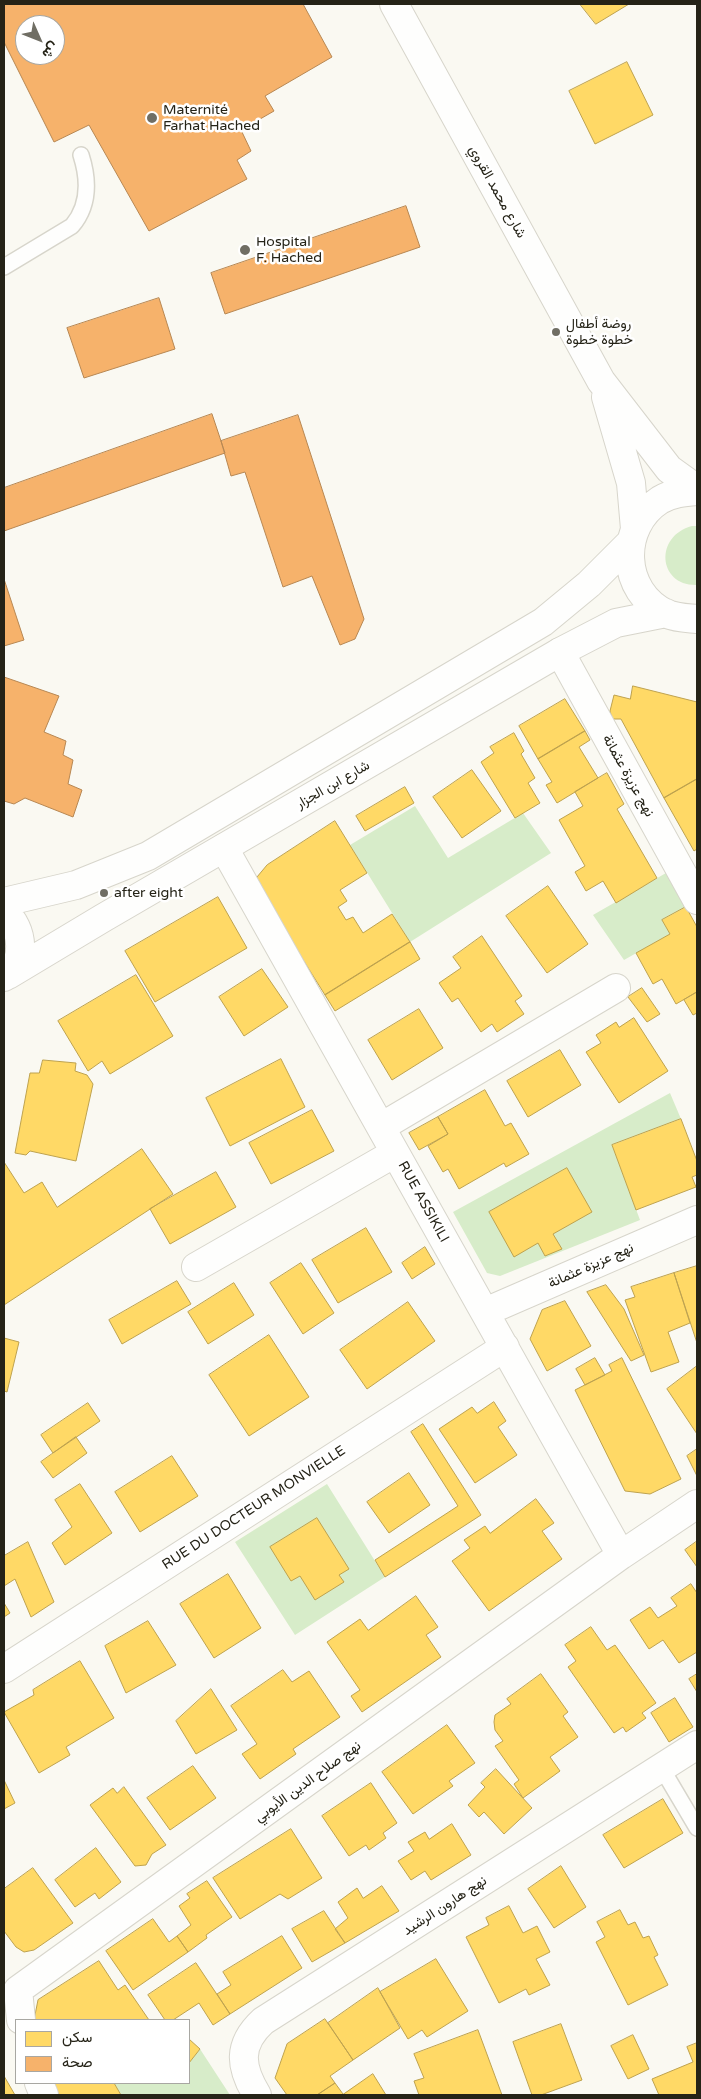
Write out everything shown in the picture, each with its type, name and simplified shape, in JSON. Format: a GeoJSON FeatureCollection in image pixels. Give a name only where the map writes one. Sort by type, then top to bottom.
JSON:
{"type":"FeatureCollection","features":[{"type":"Feature","properties":{"kind":"street","name":"شارع محمد القروي"},"geometry":{"type":"LineString","coordinates":[[394,4],[601,381],[669,468],[697,490]]}},
{"type":"Feature","properties":{"kind":"street","name":"شارع محمد القروي"},"geometry":{"type":"LineString","coordinates":[[601,381],[631,483],[633,536],[630,564],[636,584],[649,601],[685,620]]}},
{"type":"Feature","properties":{"kind":"street","name":"شارع محمد القروي"},"geometry":{"type":"LineString","coordinates":[[633,536],[646,512],[661,500],[679,492],[697,490]]}},
{"type":"Feature","properties":{"kind":"street"},"geometry":{"type":"LineString","coordinates":[[4,902],[76,885],[148,856],[543,622],[589,584],[633,536]]}},
{"type":"Feature","properties":{"kind":"street","name":"شارع ابن الجزار"},"geometry":{"type":"LineString","coordinates":[[6,976],[102,918],[560,652],[616,623],[685,620]]}},
{"type":"Feature","properties":{"kind":"street","name":"نهج عزيزة عثمانة"},"geometry":{"type":"LineString","coordinates":[[560,652],[697,900]]}},
{"type":"Feature","properties":{"kind":"street","name":"RUE ASSIKILI"},"geometry":{"type":"LineString","coordinates":[[224,848],[622,1555]]}},
{"type":"Feature","properties":{"kind":"street"},"geometry":{"type":"LineString","coordinates":[[4,912],[15,924],[19,934],[20,945],[19,956],[6,976]]}},
{"type":"Feature","properties":{"kind":"street"},"geometry":{"type":"LineString","coordinates":[[381,1127],[616,988]]}},
{"type":"Feature","properties":{"kind":"street"},"geometry":{"type":"LineString","coordinates":[[196,1267],[395,1153]]}},
{"type":"Feature","properties":{"kind":"street","name":"نهج عزيزة عثمانة"},"geometry":{"type":"LineString","coordinates":[[485,1312],[697,1220]]}},
{"type":"Feature","properties":{"kind":"street","name":"RUE DU DOCTEUR MONVIELLE"},"geometry":{"type":"LineString","coordinates":[[4,1669],[504,1347]]}},
{"type":"Feature","properties":{"kind":"street"},"geometry":{"type":"LineString","coordinates":[[622,1555],[697,1504]]}},
{"type":"Feature","properties":{"kind":"street","name":"نهج صلاح الدين الأيوبي"},"geometry":{"type":"LineString","coordinates":[[21,2019],[18,1990],[622,1555]]}},
{"type":"Feature","properties":{"kind":"street","name":"نهج هارون الرشيد"},"geometry":{"type":"LineString","coordinates":[[257,2095],[247,2079],[244,2067],[244,2054],[247,2042],[254,2030],[264,2022],[661,1767],[697,1746]]}},
{"type":"Feature","properties":{"kind":"lane"},"geometry":{"type":"LineString","coordinates":[[4,267],[72,226],[78,220],[87,189],[86,171],[81,155]]}},
{"type":"Feature","properties":{"kind":"lane"},"geometry":{"type":"LineString","coordinates":[[661,1767],[697,1828]]}},
{"type":"Feature","properties":{"kind":"green space"},"geometry":{"type":"Polygon","coordinates":[[[697,526],[697,585],[684,583],[674,578],[668,569],[666,560],[667,549],[671,540],[680,531],[697,526]]]}},
{"type":"Feature","properties":{"kind":"green space"},"geometry":{"type":"Polygon","coordinates":[[[415,806],[448,858],[523,813],[551,853],[410,942],[350,845],[415,806]]]}},
{"type":"Feature","properties":{"kind":"green space"},"geometry":{"type":"Polygon","coordinates":[[[666,873],[686,907],[662,920],[670,934],[624,960],[593,915],[666,873]]]}},
{"type":"Feature","properties":{"kind":"green space"},"geometry":{"type":"Polygon","coordinates":[[[670,1093],[681,1119],[612,1145],[640,1220],[500,1276],[487,1273],[453,1212],[670,1093]]]}},
{"type":"Feature","properties":{"kind":"green space"},"geometry":{"type":"Polygon","coordinates":[[[327,1484],[385,1577],[295,1635],[235,1542],[327,1484]]]}},
{"type":"Feature","properties":{"kind":"green space"},"geometry":{"type":"Polygon","coordinates":[[[200,2049],[230,2095],[121,2095],[115,2084],[190,2084],[190,2062],[200,2049]]]}},
{"type":"Feature","properties":{"kind":"building: سكن"},"geometry":{"type":"Polygon","coordinates":[[[580,4],[629,4],[596,24],[580,4]]]}},
{"type":"Feature","properties":{"kind":"building: سكن"},"geometry":{"type":"Polygon","coordinates":[[[627,62],[653,115],[595,144],[569,91],[627,62]]]}},
{"type":"Feature","properties":{"kind":"building: سكن"},"geometry":{"type":"Polygon","coordinates":[[[633,686],[697,702],[697,779],[664,798],[621,719],[612,719],[610,711],[614,695],[630,699],[633,686]]]}},
{"type":"Feature","properties":{"kind":"building: سكن"},"geometry":{"type":"Polygon","coordinates":[[[565,699],[585,731],[538,759],[519,726],[565,699]]]}},
{"type":"Feature","properties":{"kind":"building: سكن"},"geometry":{"type":"Polygon","coordinates":[[[585,731],[590,740],[579,747],[598,778],[557,803],[546,785],[552,782],[538,759],[585,731]]]}},
{"type":"Feature","properties":{"kind":"building: سكن"},"geometry":{"type":"Polygon","coordinates":[[[514,733],[524,751],[521,754],[535,778],[528,783],[540,803],[515,818],[481,762],[494,753],[490,747],[514,733]]]}},
{"type":"Feature","properties":{"kind":"building: سكن"},"geometry":{"type":"Polygon","coordinates":[[[472,770],[501,811],[462,838],[433,797],[472,770]]]}},
{"type":"Feature","properties":{"kind":"building: سكن"},"geometry":{"type":"Polygon","coordinates":[[[607,773],[624,804],[617,809],[657,878],[616,903],[603,881],[586,891],[575,872],[585,866],[559,820],[583,806],[575,792],[607,773]]]}},
{"type":"Feature","properties":{"kind":"building: سكن"},"geometry":{"type":"Polygon","coordinates":[[[697,779],[697,849],[694,851],[664,798],[697,779]]]}},
{"type":"Feature","properties":{"kind":"building: سكن"},"geometry":{"type":"Polygon","coordinates":[[[405,787],[414,803],[365,831],[356,816],[405,787]]]}},
{"type":"Feature","properties":{"kind":"building: سكن"},"geometry":{"type":"Polygon","coordinates":[[[335,821],[367,873],[340,890],[347,901],[338,907],[346,920],[353,917],[363,933],[392,914],[410,942],[325,995],[257,886],[257,877],[267,865],[335,821]]]}},
{"type":"Feature","properties":{"kind":"building: سكن"},"geometry":{"type":"Polygon","coordinates":[[[548,886],[588,944],[547,973],[506,916],[548,886]]]}},
{"type":"Feature","properties":{"kind":"building: سكن"},"geometry":{"type":"Polygon","coordinates":[[[218,897],[247,948],[155,1002],[125,951],[218,897]]]}},
{"type":"Feature","properties":{"kind":"building: سكن"},"geometry":{"type":"Polygon","coordinates":[[[686,907],[697,927],[697,992],[676,1004],[662,979],[653,984],[636,953],[670,934],[662,920],[686,907]]]}},
{"type":"Feature","properties":{"kind":"building: سكن"},"geometry":{"type":"Polygon","coordinates":[[[482,936],[522,996],[515,1001],[524,1014],[497,1032],[492,1024],[481,1032],[458,998],[452,1002],[439,983],[461,968],[453,957],[482,936]]]}},
{"type":"Feature","properties":{"kind":"building: سكن"},"geometry":{"type":"Polygon","coordinates":[[[410,942],[420,959],[335,1011],[325,995],[410,942]]]}},
{"type":"Feature","properties":{"kind":"building: سكن"},"geometry":{"type":"Polygon","coordinates":[[[262,969],[288,1007],[244,1036],[219,997],[262,969]]]}},
{"type":"Feature","properties":{"kind":"building: سكن"},"geometry":{"type":"Polygon","coordinates":[[[136,975],[173,1036],[110,1074],[102,1061],[88,1071],[58,1021],[136,975]]]}},
{"type":"Feature","properties":{"kind":"building: سكن"},"geometry":{"type":"Polygon","coordinates":[[[642,988],[660,1014],[647,1022],[628,997],[642,988]]]}},
{"type":"Feature","properties":{"kind":"building: سكن"},"geometry":{"type":"Polygon","coordinates":[[[697,992],[697,1013],[693,1015],[684,1000],[697,992]]]}},
{"type":"Feature","properties":{"kind":"building: سكن"},"geometry":{"type":"Polygon","coordinates":[[[419,1009],[443,1048],[392,1080],[368,1040],[419,1009]]]}},
{"type":"Feature","properties":{"kind":"building: سكن"},"geometry":{"type":"Polygon","coordinates":[[[634,1018],[668,1071],[619,1103],[586,1052],[601,1043],[596,1035],[616,1022],[619,1027],[634,1018]]]}},
{"type":"Feature","properties":{"kind":"building: سكن"},"geometry":{"type":"Polygon","coordinates":[[[560,1050],[581,1085],[528,1117],[507,1081],[560,1050]]]}},
{"type":"Feature","properties":{"kind":"building: سكن"},"geometry":{"type":"Polygon","coordinates":[[[281,1059],[305,1107],[230,1146],[206,1098],[281,1059]]]}},
{"type":"Feature","properties":{"kind":"building: سكن"},"geometry":{"type":"Polygon","coordinates":[[[43,1060],[76,1063],[75,1071],[87,1075],[93,1084],[76,1161],[30,1151],[26,1155],[15,1153],[30,1073],[39,1073],[43,1060]]]}},
{"type":"Feature","properties":{"kind":"building: سكن"},"geometry":{"type":"Polygon","coordinates":[[[485,1090],[505,1126],[511,1123],[529,1154],[506,1167],[504,1163],[459,1189],[448,1169],[443,1172],[428,1146],[448,1134],[438,1117],[485,1090]]]}},
{"type":"Feature","properties":{"kind":"building: سكن"},"geometry":{"type":"Polygon","coordinates":[[[312,1110],[334,1151],[271,1184],[249,1143],[312,1110]]]}},
{"type":"Feature","properties":{"kind":"building: سكن"},"geometry":{"type":"Polygon","coordinates":[[[438,1117],[448,1134],[419,1150],[409,1133],[438,1117]]]}},
{"type":"Feature","properties":{"kind":"building: سكن"},"geometry":{"type":"Polygon","coordinates":[[[681,1119],[697,1161],[697,1175],[692,1177],[696,1187],[636,1210],[612,1145],[681,1119]]]}},
{"type":"Feature","properties":{"kind":"building: سكن"},"geometry":{"type":"Polygon","coordinates":[[[142,1149],[173,1194],[4,1305],[4,1162],[24,1193],[42,1182],[57,1207],[142,1149]]]}},
{"type":"Feature","properties":{"kind":"building: سكن"},"geometry":{"type":"Polygon","coordinates":[[[567,1168],[592,1212],[553,1234],[562,1249],[545,1256],[538,1243],[514,1257],[489,1212],[567,1168]]]}},
{"type":"Feature","properties":{"kind":"building: سكن"},"geometry":{"type":"Polygon","coordinates":[[[216,1172],[236,1207],[170,1244],[150,1209],[216,1172]]]}},
{"type":"Feature","properties":{"kind":"building: سكن"},"geometry":{"type":"Polygon","coordinates":[[[366,1228],[392,1272],[338,1303],[312,1260],[366,1228]]]}},
{"type":"Feature","properties":{"kind":"building: سكن"},"geometry":{"type":"Polygon","coordinates":[[[425,1247],[435,1264],[412,1279],[402,1263],[425,1247]]]}},
{"type":"Feature","properties":{"kind":"building: سكن"},"geometry":{"type":"Polygon","coordinates":[[[301,1263],[334,1313],[303,1334],[270,1283],[301,1263]]]}},
{"type":"Feature","properties":{"kind":"building: سكن"},"geometry":{"type":"Polygon","coordinates":[[[697,1266],[697,1343],[674,1273],[697,1266]]]}},
{"type":"Feature","properties":{"kind":"building: سكن"},"geometry":{"type":"Polygon","coordinates":[[[674,1273],[690,1323],[668,1332],[679,1362],[651,1372],[625,1300],[635,1297],[631,1287],[674,1273]]]}},
{"type":"Feature","properties":{"kind":"building: سكن"},"geometry":{"type":"Polygon","coordinates":[[[177,1281],[191,1304],[122,1344],[109,1320],[177,1281]]]}},
{"type":"Feature","properties":{"kind":"building: سكن"},"geometry":{"type":"Polygon","coordinates":[[[234,1283],[254,1315],[208,1344],[188,1312],[234,1283]]]}},
{"type":"Feature","properties":{"kind":"building: سكن"},"geometry":{"type":"Polygon","coordinates":[[[606,1285],[624,1309],[644,1355],[631,1361],[587,1292],[606,1285]]]}},
{"type":"Feature","properties":{"kind":"building: سكن"},"geometry":{"type":"Polygon","coordinates":[[[565,1301],[591,1346],[547,1371],[530,1339],[542,1310],[565,1301]]]}},
{"type":"Feature","properties":{"kind":"building: سكن"},"geometry":{"type":"Polygon","coordinates":[[[408,1302],[435,1341],[367,1389],[340,1350],[408,1302]]]}},
{"type":"Feature","properties":{"kind":"building: سكن"},"geometry":{"type":"Polygon","coordinates":[[[269,1335],[309,1397],[249,1436],[209,1375],[269,1335]]]}},
{"type":"Feature","properties":{"kind":"building: سكن"},"geometry":{"type":"Polygon","coordinates":[[[4,1338],[19,1342],[7,1392],[4,1391],[4,1338]]]}},
{"type":"Feature","properties":{"kind":"building: سكن"},"geometry":{"type":"Polygon","coordinates":[[[595,1358],[605,1375],[585,1385],[576,1369],[595,1358]]]}},
{"type":"Feature","properties":{"kind":"building: سكن"},"geometry":{"type":"Polygon","coordinates":[[[622,1358],[681,1479],[650,1494],[625,1491],[575,1390],[612,1371],[609,1365],[622,1358]]]}},
{"type":"Feature","properties":{"kind":"building: سكن"},"geometry":{"type":"Polygon","coordinates":[[[697,1366],[697,1434],[667,1389],[697,1366]]]}},
{"type":"Feature","properties":{"kind":"building: سكن"},"geometry":{"type":"Polygon","coordinates":[[[494,1402],[506,1421],[498,1427],[517,1455],[475,1483],[439,1429],[472,1407],[477,1413],[494,1402]]]}},
{"type":"Feature","properties":{"kind":"building: سكن"},"geometry":{"type":"Polygon","coordinates":[[[88,1403],[100,1421],[53,1453],[41,1435],[88,1403]]]}},
{"type":"Feature","properties":{"kind":"building: سكن"},"geometry":{"type":"Polygon","coordinates":[[[423,1424],[481,1515],[385,1577],[375,1560],[458,1506],[411,1432],[423,1424]]]}},
{"type":"Feature","properties":{"kind":"building: سكن"},"geometry":{"type":"Polygon","coordinates":[[[76,1437],[87,1453],[53,1478],[41,1462],[76,1437]]]}},
{"type":"Feature","properties":{"kind":"building: سكن"},"geometry":{"type":"Polygon","coordinates":[[[697,1449],[697,1476],[687,1456],[697,1449]]]}},
{"type":"Feature","properties":{"kind":"building: سكن"},"geometry":{"type":"Polygon","coordinates":[[[172,1456],[198,1496],[140,1532],[115,1492],[172,1456]]]}},
{"type":"Feature","properties":{"kind":"building: سكن"},"geometry":{"type":"Polygon","coordinates":[[[409,1473],[430,1505],[389,1533],[367,1502],[409,1473]]]}},
{"type":"Feature","properties":{"kind":"building: سكن"},"geometry":{"type":"Polygon","coordinates":[[[80,1484],[112,1533],[65,1565],[52,1543],[72,1527],[55,1500],[80,1484]]]}},
{"type":"Feature","properties":{"kind":"building: سكن"},"geometry":{"type":"Polygon","coordinates":[[[536,1499],[554,1523],[542,1531],[562,1559],[489,1611],[452,1561],[470,1548],[464,1540],[485,1526],[490,1533],[536,1499]]]}},
{"type":"Feature","properties":{"kind":"building: سكن"},"geometry":{"type":"Polygon","coordinates":[[[317,1518],[349,1569],[339,1575],[344,1582],[315,1600],[300,1576],[291,1581],[270,1547],[317,1518]]]}},
{"type":"Feature","properties":{"kind":"building: سكن"},"geometry":{"type":"Polygon","coordinates":[[[28,1542],[54,1602],[31,1617],[15,1579],[4,1586],[4,1556],[28,1542]]]}},
{"type":"Feature","properties":{"kind":"building: سكن"},"geometry":{"type":"Polygon","coordinates":[[[697,1543],[697,1567],[685,1550],[697,1543]]]}},
{"type":"Feature","properties":{"kind":"building: سكن"},"geometry":{"type":"Polygon","coordinates":[[[228,1574],[261,1628],[214,1658],[180,1604],[228,1574]]]}},
{"type":"Feature","properties":{"kind":"building: سكن"},"geometry":{"type":"Polygon","coordinates":[[[691,1584],[697,1593],[697,1652],[679,1663],[663,1640],[649,1649],[630,1620],[650,1607],[658,1618],[677,1606],[671,1598],[691,1584]]]}},
{"type":"Feature","properties":{"kind":"building: سكن"},"geometry":{"type":"Polygon","coordinates":[[[416,1596],[438,1627],[426,1635],[441,1657],[362,1712],[351,1696],[360,1690],[327,1642],[360,1619],[368,1630],[416,1596]]]}},
{"type":"Feature","properties":{"kind":"building: سكن"},"geometry":{"type":"Polygon","coordinates":[[[4,1603],[10,1613],[4,1617],[4,1603]]]}},
{"type":"Feature","properties":{"kind":"building: سكن"},"geometry":{"type":"Polygon","coordinates":[[[148,1621],[176,1665],[126,1693],[105,1646],[148,1621]]]}},
{"type":"Feature","properties":{"kind":"building: سكن"},"geometry":{"type":"Polygon","coordinates":[[[591,1627],[607,1650],[615,1645],[656,1703],[642,1713],[646,1718],[626,1732],[623,1727],[614,1733],[568,1667],[576,1661],[565,1645],[591,1627]]]}},
{"type":"Feature","properties":{"kind":"building: سكن"},"geometry":{"type":"Polygon","coordinates":[[[80,1661],[114,1718],[66,1747],[70,1755],[39,1773],[4,1712],[34,1695],[33,1690],[80,1661]]]}},
{"type":"Feature","properties":{"kind":"building: سكن"},"geometry":{"type":"Polygon","coordinates":[[[283,1670],[292,1682],[309,1671],[340,1717],[293,1749],[296,1754],[260,1779],[242,1754],[257,1744],[231,1706],[283,1670]]]}},
{"type":"Feature","properties":{"kind":"building: سكن"},"geometry":{"type":"Polygon","coordinates":[[[541,1674],[568,1712],[563,1716],[578,1737],[550,1757],[560,1771],[523,1798],[514,1784],[519,1780],[495,1746],[503,1741],[495,1730],[495,1715],[511,1704],[507,1699],[541,1674]]]}},
{"type":"Feature","properties":{"kind":"building: سكن"},"geometry":{"type":"Polygon","coordinates":[[[697,1674],[697,1692],[689,1679],[697,1674]]]}},
{"type":"Feature","properties":{"kind":"building: سكن"},"geometry":{"type":"Polygon","coordinates":[[[211,1689],[237,1730],[196,1754],[176,1721],[211,1689]]]}},
{"type":"Feature","properties":{"kind":"building: سكن"},"geometry":{"type":"Polygon","coordinates":[[[675,1698],[693,1727],[669,1742],[651,1713],[675,1698]]]}},
{"type":"Feature","properties":{"kind":"building: سكن"},"geometry":{"type":"Polygon","coordinates":[[[447,1725],[475,1763],[449,1781],[453,1786],[413,1814],[382,1772],[447,1725]]]}},
{"type":"Feature","properties":{"kind":"building: سكن"},"geometry":{"type":"Polygon","coordinates":[[[193,1766],[216,1798],[170,1830],[147,1798],[193,1766]]]}},
{"type":"Feature","properties":{"kind":"building: سكن"},"geometry":{"type":"Polygon","coordinates":[[[496,1769],[532,1808],[504,1834],[484,1812],[479,1817],[468,1805],[485,1787],[481,1783],[496,1769]]]}},
{"type":"Feature","properties":{"kind":"building: سكن"},"geometry":{"type":"Polygon","coordinates":[[[4,1780],[15,1803],[4,1809],[4,1780]]]}},
{"type":"Feature","properties":{"kind":"building: سكن"},"geometry":{"type":"Polygon","coordinates":[[[371,1783],[397,1823],[383,1833],[386,1838],[369,1850],[366,1845],[349,1856],[322,1816],[371,1783]]]}},
{"type":"Feature","properties":{"kind":"building: سكن"},"geometry":{"type":"Polygon","coordinates":[[[124,1787],[166,1845],[152,1854],[146,1865],[135,1866],[90,1805],[113,1788],[117,1793],[124,1787]]]}},
{"type":"Feature","properties":{"kind":"building: سكن"},"geometry":{"type":"Polygon","coordinates":[[[663,1799],[683,1833],[624,1868],[603,1835],[663,1799]]]}},
{"type":"Feature","properties":{"kind":"building: سكن"},"geometry":{"type":"Polygon","coordinates":[[[452,1824],[471,1855],[431,1880],[425,1871],[411,1880],[398,1861],[414,1851],[408,1842],[425,1832],[429,1839],[452,1824]]]}},
{"type":"Feature","properties":{"kind":"building: سكن"},"geometry":{"type":"Polygon","coordinates":[[[291,1829],[322,1878],[288,1899],[280,1894],[240,1919],[213,1878],[291,1829]]]}},
{"type":"Feature","properties":{"kind":"building: سكن"},"geometry":{"type":"Polygon","coordinates":[[[96,1848],[121,1882],[99,1899],[95,1893],[75,1907],[55,1880],[96,1848]]]}},
{"type":"Feature","properties":{"kind":"building: سكن"},"geometry":{"type":"Polygon","coordinates":[[[561,1866],[586,1907],[554,1928],[528,1889],[561,1866]]]}},
{"type":"Feature","properties":{"kind":"building: سكن"},"geometry":{"type":"Polygon","coordinates":[[[33,1868],[73,1923],[34,1950],[24,1952],[16,1947],[4,1931],[4,1889],[33,1868]]]}},
{"type":"Feature","properties":{"kind":"building: سكن"},"geometry":{"type":"Polygon","coordinates":[[[207,1881],[232,1917],[206,1935],[207,1938],[188,1952],[177,1936],[191,1925],[179,1906],[190,1898],[187,1894],[207,1881]]]}},
{"type":"Feature","properties":{"kind":"building: سكن"},"geometry":{"type":"Polygon","coordinates":[[[382,1886],[399,1911],[345,1943],[335,1929],[348,1918],[338,1902],[357,1888],[363,1898],[382,1886]]]}},
{"type":"Feature","properties":{"kind":"building: سكن"},"geometry":{"type":"Polygon","coordinates":[[[509,1906],[523,1933],[537,1926],[550,1952],[536,1959],[550,1985],[529,1995],[526,1989],[499,2003],[466,1937],[489,1925],[486,1918],[509,1906]]]}},
{"type":"Feature","properties":{"kind":"building: سكن"},"geometry":{"type":"Polygon","coordinates":[[[620,1910],[628,1925],[635,1922],[643,1938],[649,1936],[658,1955],[654,1957],[668,1985],[628,2005],[596,1942],[605,1937],[597,1922],[620,1910]]]}},
{"type":"Feature","properties":{"kind":"building: سكن"},"geometry":{"type":"Polygon","coordinates":[[[324,1911],[345,1943],[312,1962],[292,1929],[324,1911]]]}},
{"type":"Feature","properties":{"kind":"building: سكن"},"geometry":{"type":"Polygon","coordinates":[[[153,1919],[169,1942],[177,1936],[188,1952],[133,1990],[106,1951],[153,1919]]]}},
{"type":"Feature","properties":{"kind":"building: سكن"},"geometry":{"type":"Polygon","coordinates":[[[282,1936],[302,1968],[230,2014],[217,1994],[231,1985],[223,1972],[282,1936]]]}},
{"type":"Feature","properties":{"kind":"building: سكن"},"geometry":{"type":"Polygon","coordinates":[[[436,1959],[468,2011],[427,2037],[422,2030],[408,2039],[380,1992],[436,1959]]]}},
{"type":"Feature","properties":{"kind":"building: سكن"},"geometry":{"type":"Polygon","coordinates":[[[99,1961],[118,1990],[125,1985],[148,2019],[34,2019],[38,2000],[99,1961]]]}},
{"type":"Feature","properties":{"kind":"building: سكن"},"geometry":{"type":"Polygon","coordinates":[[[196,1963],[230,2014],[213,2025],[199,2003],[175,2019],[164,2019],[148,1995],[196,1963]]]}},
{"type":"Feature","properties":{"kind":"building: سكن"},"geometry":{"type":"Polygon","coordinates":[[[378,1988],[400,2028],[353,2060],[328,2023],[378,1988]]]}},
{"type":"Feature","properties":{"kind":"building: سكن"},"geometry":{"type":"Polygon","coordinates":[[[325,2019],[353,2060],[330,2076],[335,2083],[317,2095],[287,2095],[275,2078],[287,2044],[325,2019]]]}},
{"type":"Feature","properties":{"kind":"building: سكن"},"geometry":{"type":"Polygon","coordinates":[[[561,2024],[582,2080],[541,2095],[532,2095],[513,2042],[561,2024]]]}},
{"type":"Feature","properties":{"kind":"building: سكن"},"geometry":{"type":"Polygon","coordinates":[[[478,2030],[502,2095],[419,2095],[414,2081],[424,2078],[414,2054],[478,2030]]]}},
{"type":"Feature","properties":{"kind":"building: سكن"},"geometry":{"type":"Polygon","coordinates":[[[633,2035],[649,2069],[628,2079],[611,2046],[633,2035]]]}},
{"type":"Feature","properties":{"kind":"building: سكن"},"geometry":{"type":"Polygon","coordinates":[[[190,2040],[200,2049],[190,2062],[190,2040]]]}},
{"type":"Feature","properties":{"kind":"building: سكن"},"geometry":{"type":"Polygon","coordinates":[[[697,2043],[697,2095],[659,2095],[652,2079],[693,2062],[687,2047],[697,2043]]]}},
{"type":"Feature","properties":{"kind":"building: سكن"},"geometry":{"type":"Polygon","coordinates":[[[373,2074],[386,2095],[317,2095],[335,2083],[343,2094],[373,2074]]]}},
{"type":"Feature","properties":{"kind":"building: سكن"},"geometry":{"type":"Polygon","coordinates":[[[4,2076],[15,2095],[4,2095],[4,2076]]]}},
{"type":"Feature","properties":{"kind":"building: سكن"},"geometry":{"type":"Polygon","coordinates":[[[51,2084],[115,2084],[121,2095],[56,2095],[51,2084]]]}},
{"type":"Feature","properties":{"kind":"building: صحة","name":"Maternité Farhat Hached"},"geometry":{"type":"Polygon","coordinates":[[[4,4],[303,4],[332,57],[265,96],[274,111],[241,130],[251,151],[237,160],[247,179],[149,231],[89,125],[54,142],[16,65],[65,65],[65,15],[15,15],[15,64],[4,42],[4,4]]]}},
{"type":"Feature","properties":{"kind":"building: صحة"},"geometry":{"type":"Polygon","coordinates":[[[406,206],[420,247],[225,314],[211,273],[406,206]]]}},
{"type":"Feature","properties":{"kind":"building: صحة"},"geometry":{"type":"Polygon","coordinates":[[[159,298],[175,349],[84,378],[67,328],[159,298]]]}},
{"type":"Feature","properties":{"kind":"building: صحة"},"geometry":{"type":"Polygon","coordinates":[[[212,414],[225,453],[4,531],[4,488],[212,414]]]}},
{"type":"Feature","properties":{"kind":"building: صحة"},"geometry":{"type":"Polygon","coordinates":[[[298,415],[364,619],[355,639],[340,645],[312,576],[283,587],[245,472],[231,476],[221,441],[298,415]]]}},
{"type":"Feature","properties":{"kind":"building: صحة"},"geometry":{"type":"Polygon","coordinates":[[[4,579],[24,640],[4,646],[4,579]]]}},
{"type":"Feature","properties":{"kind":"building: صحة"},"geometry":{"type":"Polygon","coordinates":[[[4,677],[59,696],[44,732],[66,741],[63,755],[73,760],[68,784],[82,790],[73,817],[25,798],[14,804],[4,801],[4,677]]]}},
{"type":"Feature","properties":{"kind":"place","name":"Maternité Farhat Hached"},"geometry":{"type":"Point","coordinates":[152,118]}},
{"type":"Feature","properties":{"kind":"place","name":"Hospital F. Hached"},"geometry":{"type":"Point","coordinates":[245,250]}},
{"type":"Feature","properties":{"kind":"place","name":"روضة أطفال خطوة خطوة"},"geometry":{"type":"Point","coordinates":[556,332]}},
{"type":"Feature","properties":{"kind":"place","name":"after eight"},"geometry":{"type":"Point","coordinates":[104,893]}}]}
